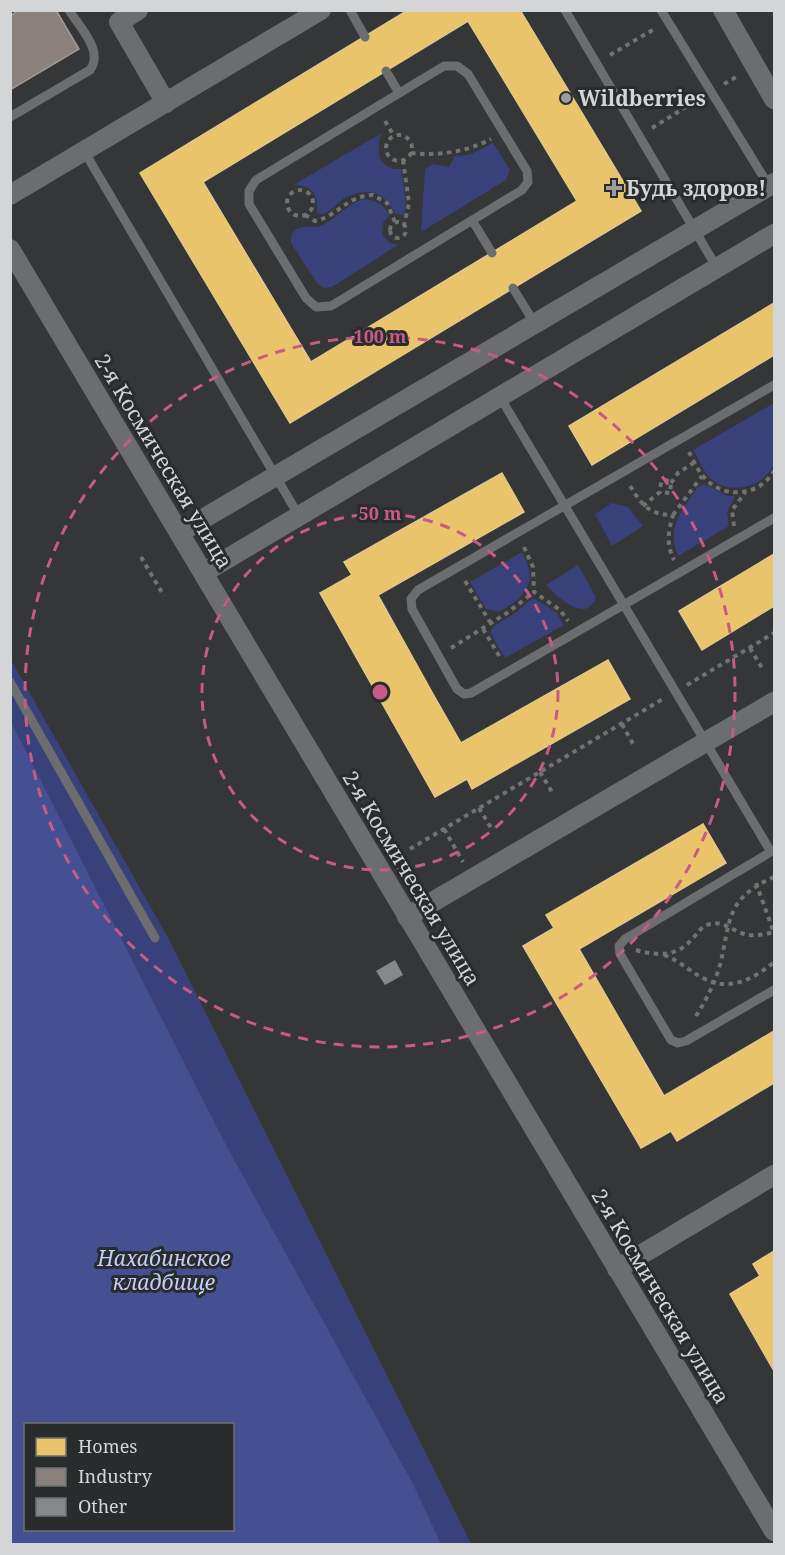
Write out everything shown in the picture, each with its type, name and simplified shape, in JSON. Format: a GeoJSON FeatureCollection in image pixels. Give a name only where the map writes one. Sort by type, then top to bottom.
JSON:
{"type":"FeatureCollection","features":[{"type":"Feature","properties":{"kind":"street"},"geometry":{"type":"LineString","coordinates":[[138,10],[115,16],[166,103]]}},
{"type":"Feature","properties":{"kind":"street"},"geometry":{"type":"LineString","coordinates":[[10,195],[321,10]]}},
{"type":"Feature","properties":{"kind":"street"},"geometry":{"type":"LineString","coordinates":[[723,10],[774,99]]}},
{"type":"Feature","properties":{"kind":"street"},"geometry":{"type":"LineString","coordinates":[[179,534],[772,184]]}},
{"type":"Feature","properties":{"kind":"street"},"geometry":{"type":"LineString","coordinates":[[203,573],[774,234]]}},
{"type":"Feature","properties":{"kind":"street","name":"2-я Космическая улица"},"geometry":{"type":"LineString","coordinates":[[10,249],[774,1532]]}},
{"type":"Feature","properties":{"kind":"street"},"geometry":{"type":"LineString","coordinates":[[407,917],[774,702]]}},
{"type":"Feature","properties":{"kind":"street"},"geometry":{"type":"LineString","coordinates":[[617,1269],[774,1175]]}},
{"type":"Feature","properties":{"kind":"lane"},"geometry":{"type":"LineString","coordinates":[[10,117],[90,70],[96,62],[96,53],[69,10]]}},
{"type":"Feature","properties":{"kind":"lane"},"geometry":{"type":"LineString","coordinates":[[350,10],[365,37]]}},
{"type":"Feature","properties":{"kind":"lane"},"geometry":{"type":"LineString","coordinates":[[565,10],[717,268]]}},
{"type":"Feature","properties":{"kind":"lane"},"geometry":{"type":"LineString","coordinates":[[661,10],[772,184]]}},
{"type":"Feature","properties":{"kind":"lane"},"geometry":{"type":"LineString","coordinates":[[444,66],[457,66],[468,74],[527,171],[528,182],[522,190],[330,306],[316,307],[306,298],[249,204],[249,191],[256,180],[399,93],[444,66]]}},
{"type":"Feature","properties":{"kind":"lane"},"geometry":{"type":"LineString","coordinates":[[386,71],[399,93]]}},
{"type":"Feature","properties":{"kind":"lane"},"geometry":{"type":"LineString","coordinates":[[84,151],[299,516]]}},
{"type":"Feature","properties":{"kind":"lane"},"geometry":{"type":"LineString","coordinates":[[472,220],[492,253]]}},
{"type":"Feature","properties":{"kind":"lane"},"geometry":{"type":"LineString","coordinates":[[513,288],[535,324]]}},
{"type":"Feature","properties":{"kind":"lane"},"geometry":{"type":"LineString","coordinates":[[774,384],[418,590],[411,599],[412,609],[457,689],[464,694],[471,693],[774,518]]}},
{"type":"Feature","properties":{"kind":"lane"},"geometry":{"type":"LineString","coordinates":[[500,397],[773,851],[625,939],[619,946],[620,954],[671,1040],[678,1043],[774,990]]}},
{"type":"Feature","properties":{"kind":"lane"},"geometry":{"type":"LineString","coordinates":[[10,682],[155,938]]}},
{"type":"Feature","properties":{"kind":"path"},"geometry":{"type":"LineString","coordinates":[[596,63],[667,21]]}},
{"type":"Feature","properties":{"kind":"path"},"geometry":{"type":"LineString","coordinates":[[411,153],[409,140],[403,135],[395,135],[389,139],[386,146],[387,153],[393,159],[403,160],[411,153],[427,155],[473,149],[504,133]]}},
{"type":"Feature","properties":{"kind":"path"},"geometry":{"type":"LineString","coordinates":[[395,222],[390,226],[390,232],[393,237],[402,237],[405,233],[404,225],[409,203],[403,160]]}},
{"type":"Feature","properties":{"kind":"path"},"geometry":{"type":"LineString","coordinates":[[305,215],[312,208],[313,201],[305,190],[297,190],[291,194],[289,209],[294,214],[305,215],[315,221],[323,219],[352,198],[373,195],[387,203],[395,222],[404,225]]}},
{"type":"Feature","properties":{"kind":"path"},"geometry":{"type":"LineString","coordinates":[[681,438],[702,476],[722,490],[746,493]]}},
{"type":"Feature","properties":{"kind":"path"},"geometry":{"type":"LineString","coordinates":[[660,492],[670,493],[671,483],[678,473],[695,462]]}},
{"type":"Feature","properties":{"kind":"path"},"geometry":{"type":"LineString","coordinates":[[740,538],[731,521],[732,510],[746,493],[765,483],[774,471]]}},
{"type":"Feature","properties":{"kind":"path"},"geometry":{"type":"LineString","coordinates":[[621,473],[643,506],[655,513],[673,515]]}},
{"type":"Feature","properties":{"kind":"path"},"geometry":{"type":"LineString","coordinates":[[681,572],[668,544],[668,531],[673,515],[702,476]]}},
{"type":"Feature","properties":{"kind":"path"},"geometry":{"type":"LineString","coordinates":[[643,506],[660,492],[661,482],[666,480],[671,483]]}},
{"type":"Feature","properties":{"kind":"path"},"geometry":{"type":"LineString","coordinates":[[517,533],[533,567],[534,592]]}},
{"type":"Feature","properties":{"kind":"path"},"geometry":{"type":"LineString","coordinates":[[141,557],[164,596]]}},
{"type":"Feature","properties":{"kind":"path"},"geometry":{"type":"LineString","coordinates":[[457,568],[490,622]]}},
{"type":"Feature","properties":{"kind":"path"},"geometry":{"type":"LineString","coordinates":[[438,655],[483,629],[534,592]]}},
{"type":"Feature","properties":{"kind":"path"},"geometry":{"type":"LineString","coordinates":[[534,592],[560,610],[576,632]]}},
{"type":"Feature","properties":{"kind":"path"},"geometry":{"type":"LineString","coordinates":[[483,629],[508,672]]}},
{"type":"Feature","properties":{"kind":"path"},"geometry":{"type":"LineString","coordinates":[[410,849],[774,633]]}},
{"type":"Feature","properties":{"kind":"path"},"geometry":{"type":"LineString","coordinates":[[750,648],[762,668]]}},
{"type":"Feature","properties":{"kind":"path"},"geometry":{"type":"LineString","coordinates":[[622,724],[633,744]]}},
{"type":"Feature","properties":{"kind":"path"},"geometry":{"type":"LineString","coordinates":[[540,772],[552,792]]}},
{"type":"Feature","properties":{"kind":"path"},"geometry":{"type":"LineString","coordinates":[[479,808],[491,828]]}},
{"type":"Feature","properties":{"kind":"path"},"geometry":{"type":"LineString","coordinates":[[444,829],[473,879]]}},
{"type":"Feature","properties":{"kind":"path"},"geometry":{"type":"LineString","coordinates":[[663,955],[679,951],[700,929],[711,924],[727,925],[741,933],[758,936],[774,932],[757,885],[746,867]]}},
{"type":"Feature","properties":{"kind":"path"},"geometry":{"type":"LineString","coordinates":[[678,1043],[714,983],[727,925],[743,896],[757,885],[774,877]]}},
{"type":"Feature","properties":{"kind":"path"},"geometry":{"type":"LineString","coordinates":[[619,946],[663,955],[682,962],[705,980],[729,985],[746,981],[774,962]]}},
{"type":"Feature","properties":{"kind":"green space"},"geometry":{"type":"Polygon","coordinates":[[[382,133],[379,146],[380,158],[387,166],[401,169],[406,203],[404,215],[395,214],[381,196],[368,192],[353,194],[326,213],[317,213],[317,201],[312,192],[305,187],[293,185],[382,133]]]}},
{"type":"Feature","properties":{"kind":"green space"},"geometry":{"type":"Polygon","coordinates":[[[493,143],[510,170],[506,180],[421,232],[425,169],[433,164],[449,167],[455,156],[469,155],[493,143]]]}},
{"type":"Feature","properties":{"kind":"green space"},"geometry":{"type":"Polygon","coordinates":[[[363,199],[372,200],[385,208],[390,216],[383,222],[382,234],[390,243],[398,245],[332,287],[324,288],[317,283],[291,243],[292,234],[301,227],[323,225],[352,204],[363,199]]]}},
{"type":"Feature","properties":{"kind":"green space"},"geometry":{"type":"Polygon","coordinates":[[[774,403],[776,451],[774,464],[769,472],[754,484],[736,488],[718,484],[710,478],[693,450],[774,403]]]}},
{"type":"Feature","properties":{"kind":"green space"},"geometry":{"type":"Polygon","coordinates":[[[704,484],[728,496],[735,496],[727,512],[729,526],[678,556],[674,536],[678,519],[686,503],[698,487],[704,484]]]}},
{"type":"Feature","properties":{"kind":"green space"},"geometry":{"type":"Polygon","coordinates":[[[612,503],[628,507],[643,526],[612,546],[595,514],[612,503]]]}},
{"type":"Feature","properties":{"kind":"green space"},"geometry":{"type":"Polygon","coordinates":[[[522,552],[529,572],[527,588],[516,601],[499,612],[486,609],[470,582],[522,552]]]}},
{"type":"Feature","properties":{"kind":"green space"},"geometry":{"type":"Polygon","coordinates":[[[578,565],[596,597],[586,609],[572,606],[546,585],[578,565]]]}},
{"type":"Feature","properties":{"kind":"green space"},"geometry":{"type":"Polygon","coordinates":[[[533,598],[556,612],[564,625],[505,658],[491,630],[533,598]]]}},
{"type":"Feature","properties":{"kind":"green space","name":"Нахабинское кладбище"},"geometry":{"type":"Polygon","coordinates":[[[10,658],[167,936],[471,1544],[11,1544],[10,658]]]}},
{"type":"Feature","properties":{"kind":"green space","name":"Нахабинское кладбище"},"geometry":{"type":"Polygon","coordinates":[[[11,722],[227,1147],[413,1484],[441,1544],[11,1544],[11,722]]]}},
{"type":"Feature","properties":{"kind":"building: Homes"},"geometry":{"type":"Polygon","coordinates":[[[408,10],[520,10],[641,211],[290,423],[140,173],[408,10]],[[468,21],[203,182],[311,362],[577,201],[468,21]]]}},
{"type":"Feature","properties":{"kind":"building: Homes"},"geometry":{"type":"Polygon","coordinates":[[[774,303],[774,355],[592,465],[569,426],[774,303]]]}},
{"type":"Feature","properties":{"kind":"building: Homes"},"geometry":{"type":"Polygon","coordinates":[[[502,473],[524,512],[378,595],[433,694],[461,743],[608,660],[630,699],[472,789],[467,779],[435,797],[320,593],[352,575],[344,562],[502,473]]]}},
{"type":"Feature","properties":{"kind":"building: Homes"},"geometry":{"type":"Polygon","coordinates":[[[774,554],[774,606],[702,650],[679,611],[774,554]]]}},
{"type":"Feature","properties":{"kind":"building: Homes"},"geometry":{"type":"Polygon","coordinates":[[[703,824],[726,863],[579,949],[664,1096],[774,1031],[774,1083],[677,1141],[671,1131],[641,1148],[523,946],[554,928],[546,915],[703,824]]]}},
{"type":"Feature","properties":{"kind":"building: Homes"},"geometry":{"type":"Polygon","coordinates":[[[774,1251],[774,1371],[730,1294],[760,1276],[753,1264],[774,1251]]]}},
{"type":"Feature","properties":{"kind":"building: Industry"},"geometry":{"type":"Polygon","coordinates":[[[19,10],[56,10],[79,49],[10,90],[10,16],[19,10]]]}},
{"type":"Feature","properties":{"kind":"building: Other"},"geometry":{"type":"Polygon","coordinates":[[[395,960],[403,975],[385,985],[376,971],[395,960]]]}},
{"type":"Feature","properties":{"kind":"place","name":"Wildberries"},"geometry":{"type":"Point","coordinates":[566,98]}},
{"type":"Feature","properties":{"kind":"place","name":"Будь здоров!"},"geometry":{"type":"Point","coordinates":[614,188]}}]}
